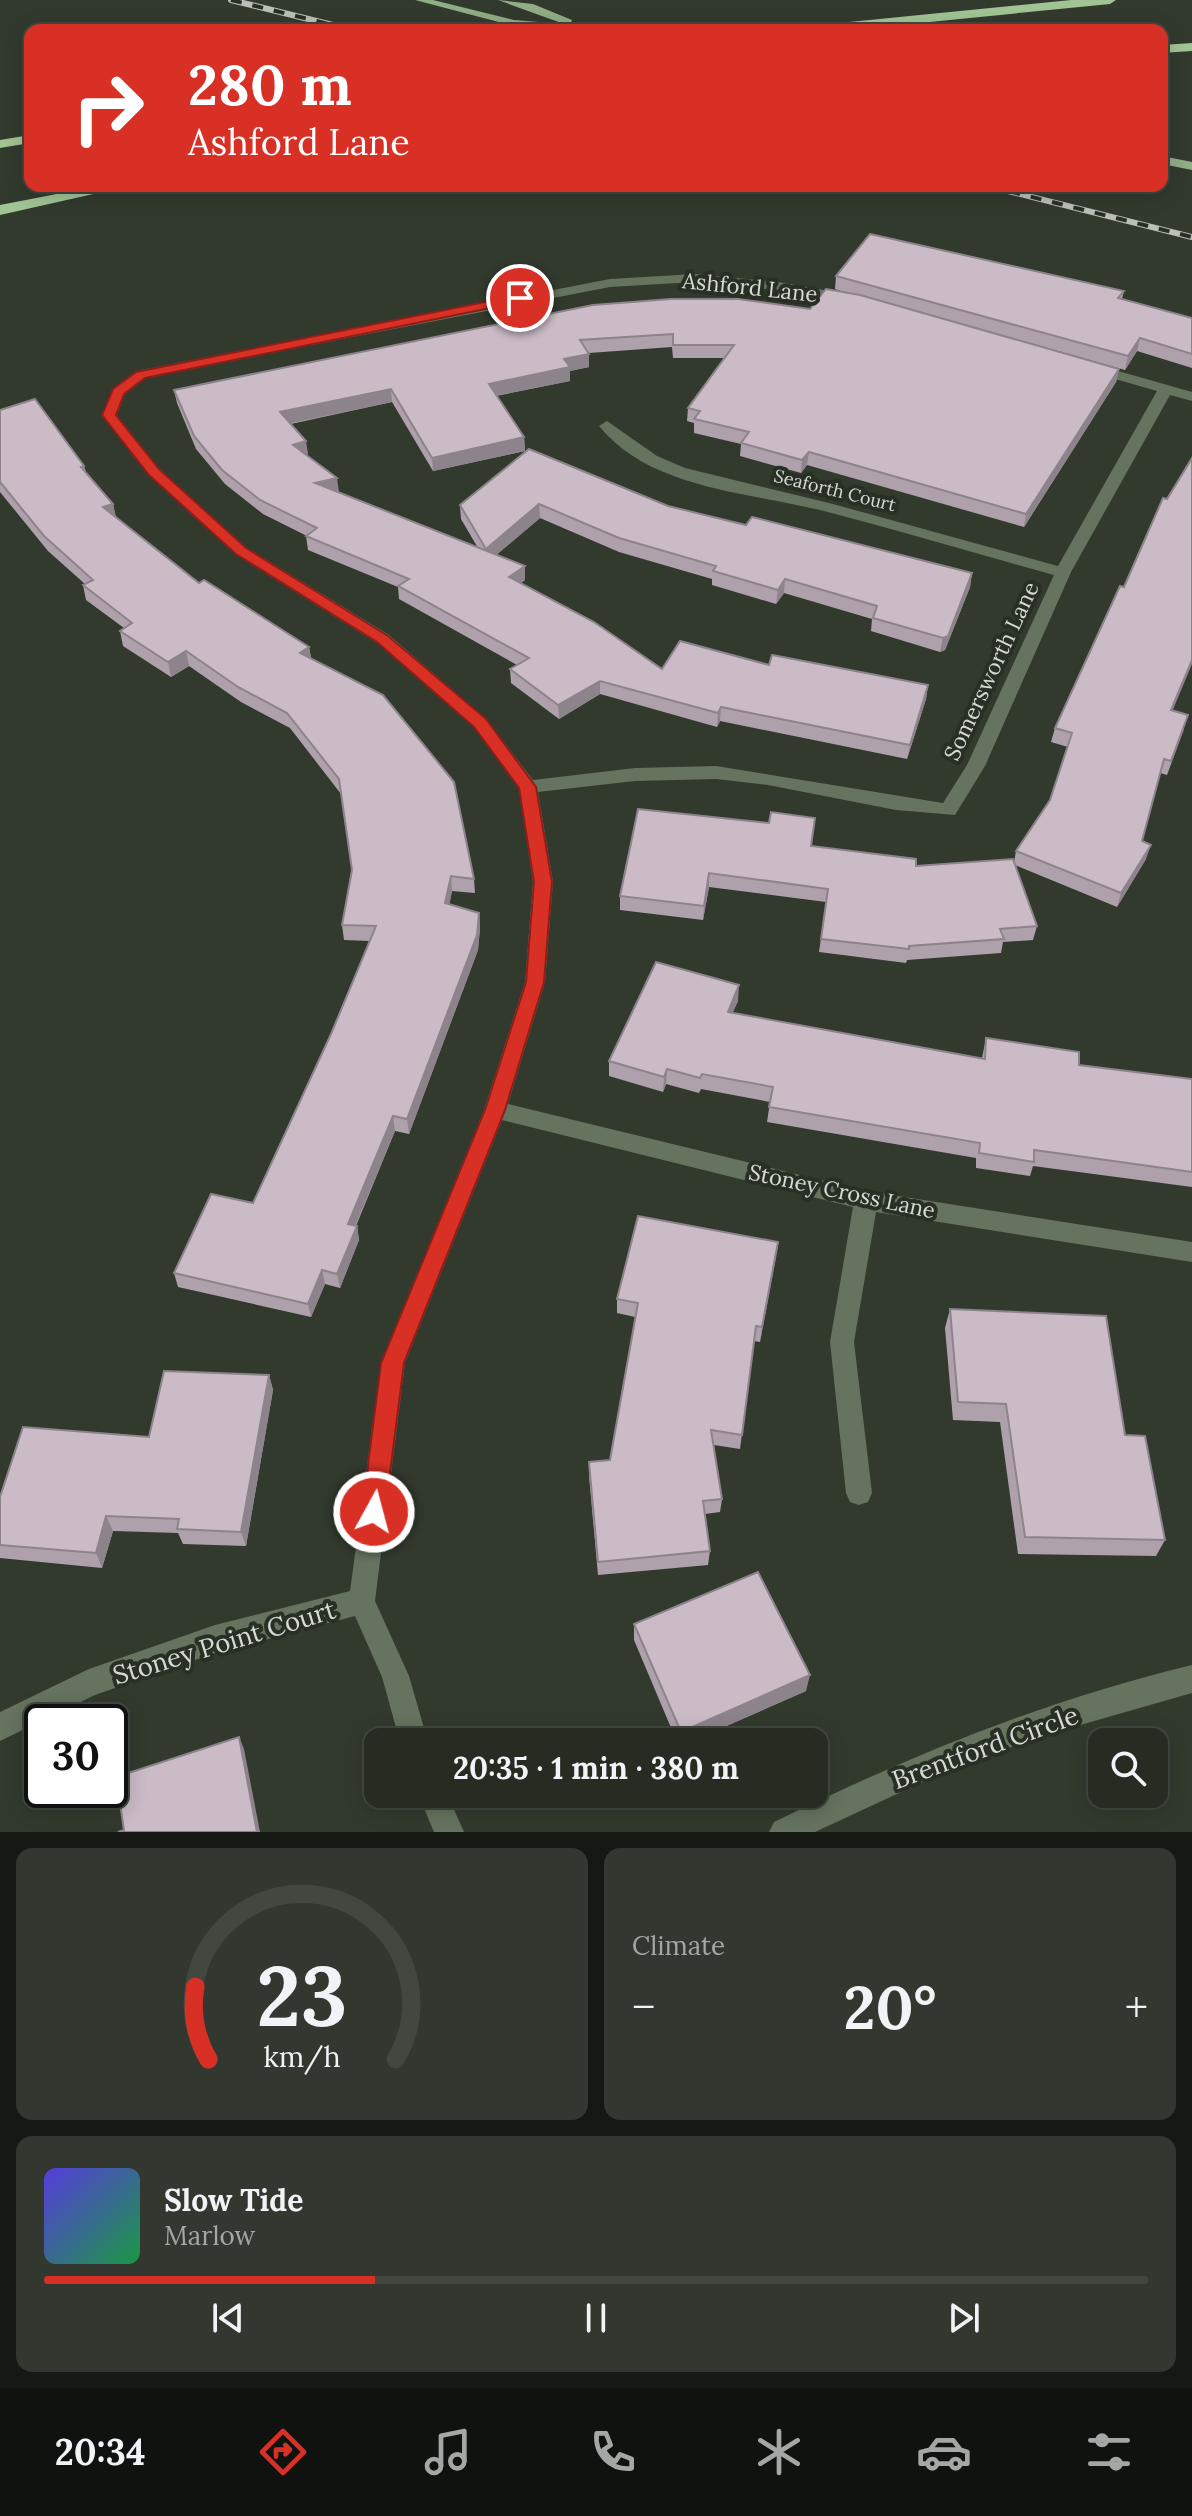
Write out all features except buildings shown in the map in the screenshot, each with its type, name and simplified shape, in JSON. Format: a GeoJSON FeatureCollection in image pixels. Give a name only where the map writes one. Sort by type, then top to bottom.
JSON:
{"type":"FeatureCollection","features":[{"type":"Feature","properties":{"kind":"highway"},"geometry":{"type":"LineString","coordinates":[[869,24],[1110,0]]}},
{"type":"Feature","properties":{"kind":"highway"},"geometry":{"type":"LineString","coordinates":[[1168,49],[1192,47]]}},
{"type":"Feature","properties":{"kind":"highway"},"geometry":{"type":"LineString","coordinates":[[0,144],[24,140]]}},
{"type":"Feature","properties":{"kind":"highway"},"geometry":{"type":"LineString","coordinates":[[0,210],[91,192]]}},
{"type":"Feature","properties":{"kind":"main road"},"geometry":{"type":"LineString","coordinates":[[420,0],[526,24]]}},
{"type":"Feature","properties":{"kind":"main road"},"geometry":{"type":"LineString","coordinates":[[503,0],[529,6],[574,24]]}},
{"type":"Feature","properties":{"kind":"main road"},"geometry":{"type":"LineString","coordinates":[[1168,161],[1192,166]]}},
{"type":"Feature","properties":{"kind":"street","name":"Ashford Lane"},"geometry":{"type":"LineString","coordinates":[[362,1601],[393,1363],[495,1110],[535,982],[543,882],[528,787],[480,723],[383,639],[241,551],[154,472],[109,415],[118,392],[141,374],[610,283],[695,278],[778,286],[861,301]]}},
{"type":"Feature","properties":{"kind":"street"},"geometry":{"type":"LineString","coordinates":[[1074,363],[1192,397]]}},
{"type":"Feature","properties":{"kind":"street","name":"Somersworth Lane"},"geometry":{"type":"LineString","coordinates":[[528,787],[631,774],[739,774],[896,806],[948,810],[976,766],[1063,572],[1165,390]]}},
{"type":"Feature","properties":{"kind":"street","name":"Seaforth Court"},"geometry":{"type":"LineString","coordinates":[[607,426],[621,443],[679,471],[822,506],[1063,572]]}},
{"type":"Feature","properties":{"kind":"street","name":"Stoney Cross Lane"},"geometry":{"type":"LineString","coordinates":[[495,1110],[866,1201],[1192,1252]]}},
{"type":"Feature","properties":{"kind":"street"},"geometry":{"type":"LineString","coordinates":[[859,1493],[842,1342],[866,1201]]}},
{"type":"Feature","properties":{"kind":"street"},"geometry":{"type":"LineString","coordinates":[[362,1601],[395,1676],[410,1728]]}},
{"type":"Feature","properties":{"kind":"street","name":"Stoney Point Court"},"geometry":{"type":"LineString","coordinates":[[0,1727],[89,1683],[215,1639],[362,1601]]}},
{"type":"Feature","properties":{"kind":"street","name":"Brentford Circle"},"geometry":{"type":"LineString","coordinates":[[784,1832],[864,1792],[1012,1734],[1152,1687],[1192,1679]]}},
{"type":"Feature","properties":{"kind":"street"},"geometry":{"type":"LineString","coordinates":[[438,1808],[449,1832]]}},
{"type":"Feature","properties":{"kind":"railway"},"geometry":{"type":"LineString","coordinates":[[231,0],[329,24]]}},
{"type":"Feature","properties":{"kind":"railway"},"geometry":{"type":"LineString","coordinates":[[1012,192],[1192,237]]}},
{"type":"Feature","properties":{"kind":"route"},"geometry":{"type":"LineString","coordinates":[[374,1512],[393,1363],[495,1110],[535,982],[543,882],[528,787],[480,723],[383,639],[241,551],[154,472],[109,415],[118,392],[141,374],[520,298]]}}]}
